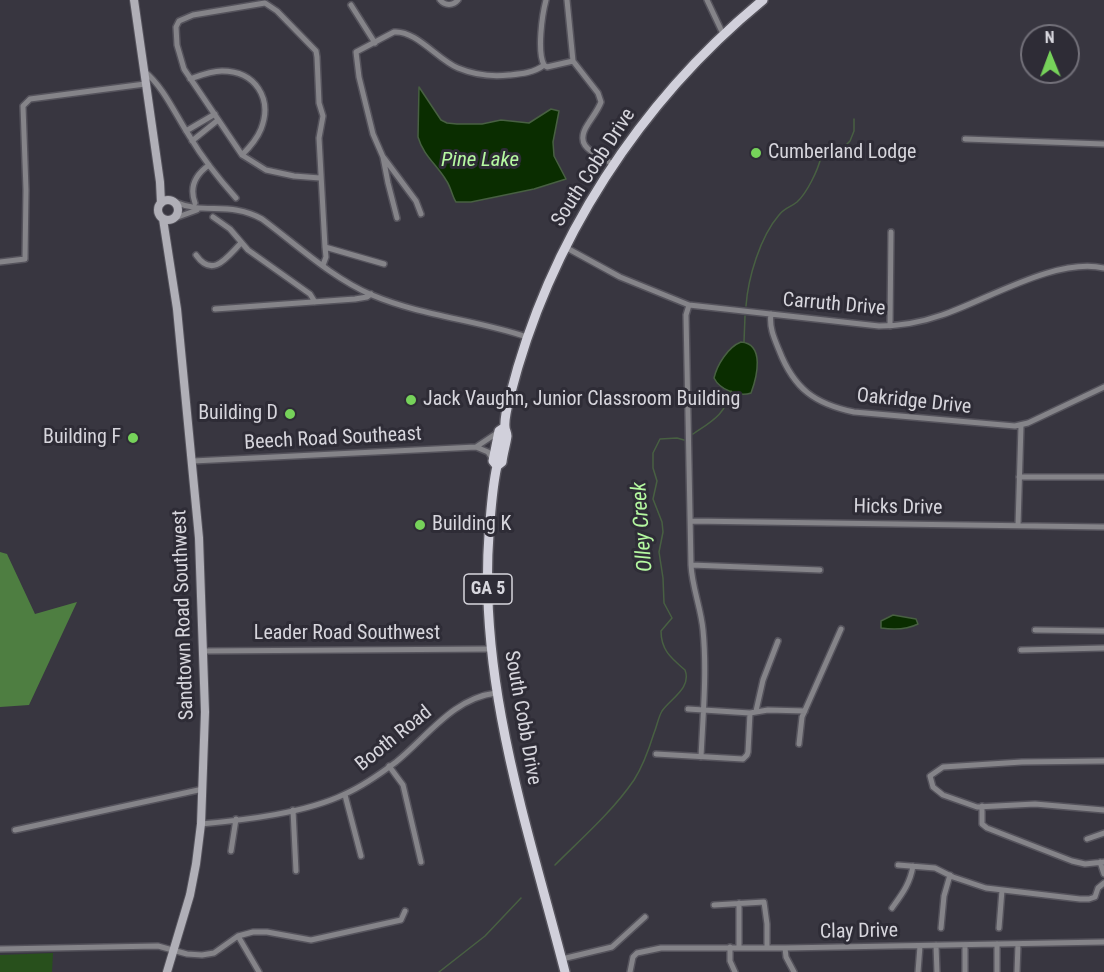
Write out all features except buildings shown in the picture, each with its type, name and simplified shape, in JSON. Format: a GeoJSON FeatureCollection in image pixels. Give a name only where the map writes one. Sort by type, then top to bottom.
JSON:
{"type":"FeatureCollection","features":[{"type":"Feature","properties":{"kind":"main road","name":"South Cobb Drive"},"geometry":{"type":"LineString","coordinates":[[565,972],[520,802],[496,693],[491,649],[488,561],[495,463],[502,462],[507,433],[502,429],[527,337],[565,247],[588,203],[650,115],[675,86],[763,0]]}},
{"type":"Feature","properties":{"kind":"street"},"geometry":{"type":"LineString","coordinates":[[134,0],[162,194],[159,212],[170,219]]}},
{"type":"Feature","properties":{"kind":"street"},"geometry":{"type":"LineString","coordinates":[[440,0],[449,5],[458,0]]}},
{"type":"Feature","properties":{"kind":"street"},"geometry":{"type":"LineString","coordinates":[[544,65],[541,41],[546,0]]}},
{"type":"Feature","properties":{"kind":"street"},"geometry":{"type":"LineString","coordinates":[[567,0],[573,61],[598,93],[601,102],[581,134],[582,141],[586,148],[614,165]]}},
{"type":"Feature","properties":{"kind":"street"},"geometry":{"type":"LineString","coordinates":[[707,0],[724,36]]}},
{"type":"Feature","properties":{"kind":"street"},"geometry":{"type":"LineString","coordinates":[[320,178],[294,176],[266,170],[242,155],[184,69],[177,45],[176,27],[179,21],[192,15],[265,3],[277,11],[312,47],[317,57],[319,103],[323,116],[319,138],[326,257],[323,265]]}},
{"type":"Feature","properties":{"kind":"street"},"geometry":{"type":"LineString","coordinates":[[351,5],[375,43]]}},
{"type":"Feature","properties":{"kind":"street"},"geometry":{"type":"LineString","coordinates":[[421,214],[416,201],[383,157],[373,134],[359,77],[356,52],[394,32],[410,35],[457,68],[482,75],[518,74],[539,69],[544,65]]}},
{"type":"Feature","properties":{"kind":"street"},"geometry":{"type":"LineString","coordinates":[[544,65],[547,67],[573,61]]}},
{"type":"Feature","properties":{"kind":"street"},"geometry":{"type":"LineString","coordinates":[[144,71],[158,86],[192,141],[236,198]]}},
{"type":"Feature","properties":{"kind":"street"},"geometry":{"type":"LineString","coordinates":[[190,79],[214,72],[230,71],[250,78],[259,88],[265,102],[264,120],[255,141],[242,155]]}},
{"type":"Feature","properties":{"kind":"street"},"geometry":{"type":"LineString","coordinates":[[0,262],[26,260],[23,106],[30,99],[145,84]]}},
{"type":"Feature","properties":{"kind":"street"},"geometry":{"type":"LineString","coordinates":[[186,131],[217,117]]}},
{"type":"Feature","properties":{"kind":"street"},"geometry":{"type":"LineString","coordinates":[[192,141],[217,117]]}},
{"type":"Feature","properties":{"kind":"street"},"geometry":{"type":"LineString","coordinates":[[965,139],[1104,144]]}},
{"type":"Feature","properties":{"kind":"street"},"geometry":{"type":"LineString","coordinates":[[383,157],[387,183],[397,218]]}},
{"type":"Feature","properties":{"kind":"street"},"geometry":{"type":"LineString","coordinates":[[195,203],[192,193],[195,181],[202,170],[209,165]]}},
{"type":"Feature","properties":{"kind":"street"},"geometry":{"type":"LineString","coordinates":[[159,170],[178,208],[170,219]]}},
{"type":"Feature","properties":{"kind":"street"},"geometry":{"type":"LineString","coordinates":[[161,203],[166,200],[188,207],[231,208],[256,216],[323,265],[371,294],[409,307],[527,337]]}},
{"type":"Feature","properties":{"kind":"street"},"geometry":{"type":"LineString","coordinates":[[170,219],[204,208]]}},
{"type":"Feature","properties":{"kind":"street"},"geometry":{"type":"LineString","coordinates":[[213,217],[230,229],[241,243],[310,294],[315,302]]}},
{"type":"Feature","properties":{"kind":"street","name":"Sandtown Road Southwest"},"geometry":{"type":"LineString","coordinates":[[167,972],[190,895],[201,824],[205,728],[200,549],[193,461],[170,254],[170,219]]}},
{"type":"Feature","properties":{"kind":"street"},"geometry":{"type":"LineString","coordinates":[[890,326],[891,232]]}},
{"type":"Feature","properties":{"kind":"street"},"geometry":{"type":"LineString","coordinates":[[196,255],[205,265],[213,266],[222,261],[241,243]]}},
{"type":"Feature","properties":{"kind":"street"},"geometry":{"type":"LineString","coordinates":[[325,247],[384,264]]}},
{"type":"Feature","properties":{"kind":"street","name":"Carruth Drive"},"geometry":{"type":"LineString","coordinates":[[565,247],[620,277],[689,305],[890,326],[913,323],[944,314],[1047,273],[1091,266],[1104,268]]}},
{"type":"Feature","properties":{"kind":"street"},"geometry":{"type":"LineString","coordinates":[[215,309],[355,299],[371,294]]}},
{"type":"Feature","properties":{"kind":"street"},"geometry":{"type":"LineString","coordinates":[[689,305],[686,315],[691,565],[692,583],[703,630],[701,757]]}},
{"type":"Feature","properties":{"kind":"street","name":"Oakridge Drive"},"geometry":{"type":"LineString","coordinates":[[771,314],[771,326],[784,362],[801,387],[825,405],[854,412],[1021,426],[1104,387]]}},
{"type":"Feature","properties":{"kind":"street"},"geometry":{"type":"LineString","coordinates":[[1018,525],[1021,426]]}},
{"type":"Feature","properties":{"kind":"street"},"geometry":{"type":"LineString","coordinates":[[476,447],[502,429]]}},
{"type":"Feature","properties":{"kind":"street"},"geometry":{"type":"LineString","coordinates":[[476,447],[488,452],[495,463]]}},
{"type":"Feature","properties":{"kind":"street","name":"Beech Road Southeast"},"geometry":{"type":"LineString","coordinates":[[193,461],[476,447]]}},
{"type":"Feature","properties":{"kind":"street"},"geometry":{"type":"LineString","coordinates":[[1019,477],[1104,477]]}},
{"type":"Feature","properties":{"kind":"street","name":"Hicks Drive"},"geometry":{"type":"LineString","coordinates":[[691,521],[1104,527]]}},
{"type":"Feature","properties":{"kind":"street"},"geometry":{"type":"LineString","coordinates":[[691,565],[820,570]]}},
{"type":"Feature","properties":{"kind":"street"},"geometry":{"type":"LineString","coordinates":[[799,744],[802,717],[841,629]]}},
{"type":"Feature","properties":{"kind":"street"},"geometry":{"type":"LineString","coordinates":[[1035,630],[1104,631]]}},
{"type":"Feature","properties":{"kind":"street"},"geometry":{"type":"LineString","coordinates":[[657,754],[739,759],[746,757],[753,712],[778,641]]}},
{"type":"Feature","properties":{"kind":"street"},"geometry":{"type":"LineString","coordinates":[[1021,650],[1104,648]]}},
{"type":"Feature","properties":{"kind":"street","name":"Leader Road Southwest"},"geometry":{"type":"LineString","coordinates":[[204,651],[491,649]]}},
{"type":"Feature","properties":{"kind":"street","name":"Booth Road"},"geometry":{"type":"LineString","coordinates":[[201,824],[293,810],[345,795],[389,766],[461,706],[477,697],[496,693]]}},
{"type":"Feature","properties":{"kind":"street"},"geometry":{"type":"LineString","coordinates":[[688,709],[753,712],[805,711]]}},
{"type":"Feature","properties":{"kind":"street"},"geometry":{"type":"LineString","coordinates":[[1104,761],[943,766],[930,776],[933,787],[942,795],[977,807],[1035,804],[1104,810]]}},
{"type":"Feature","properties":{"kind":"street"},"geometry":{"type":"LineString","coordinates":[[389,766],[403,785],[421,862]]}},
{"type":"Feature","properties":{"kind":"street"},"geometry":{"type":"LineString","coordinates":[[15,830],[203,789]]}},
{"type":"Feature","properties":{"kind":"street"},"geometry":{"type":"LineString","coordinates":[[345,795],[361,856]]}},
{"type":"Feature","properties":{"kind":"street"},"geometry":{"type":"LineString","coordinates":[[982,807],[982,824],[987,828],[1072,861],[1085,864],[1102,862],[1104,874]]}},
{"type":"Feature","properties":{"kind":"street"},"geometry":{"type":"LineString","coordinates":[[293,810],[296,871]]}},
{"type":"Feature","properties":{"kind":"street"},"geometry":{"type":"LineString","coordinates":[[231,851],[236,819]]}},
{"type":"Feature","properties":{"kind":"street"},"geometry":{"type":"LineString","coordinates":[[1087,839],[1104,833]]}},
{"type":"Feature","properties":{"kind":"street"},"geometry":{"type":"LineString","coordinates":[[898,866],[935,868],[986,888],[1089,899],[1095,897],[1098,888],[1104,883]]}},
{"type":"Feature","properties":{"kind":"street"},"geometry":{"type":"LineString","coordinates":[[892,908],[906,890],[913,866]]}},
{"type":"Feature","properties":{"kind":"street"},"geometry":{"type":"LineString","coordinates":[[941,928],[944,896],[950,875]]}},
{"type":"Feature","properties":{"kind":"street"},"geometry":{"type":"LineString","coordinates":[[999,928],[1002,890]]}},
{"type":"Feature","properties":{"kind":"street"},"geometry":{"type":"LineString","coordinates":[[714,905],[764,902],[767,947]]}},
{"type":"Feature","properties":{"kind":"street"},"geometry":{"type":"LineString","coordinates":[[738,903],[739,948]]}},
{"type":"Feature","properties":{"kind":"street"},"geometry":{"type":"LineString","coordinates":[[0,949],[158,946],[202,955],[214,953],[238,936],[253,932],[267,932],[311,940],[402,920],[405,911]]}},
{"type":"Feature","properties":{"kind":"street"},"geometry":{"type":"LineString","coordinates":[[562,959],[612,947],[645,917]]}},
{"type":"Feature","properties":{"kind":"street"},"geometry":{"type":"LineString","coordinates":[[238,936],[259,972]]}},
{"type":"Feature","properties":{"kind":"street","name":"Clay Drive"},"geometry":{"type":"LineString","coordinates":[[630,972],[633,957],[637,952],[644,950],[1104,942]]}},
{"type":"Feature","properties":{"kind":"street"},"geometry":{"type":"LineString","coordinates":[[997,944],[997,972]]}},
{"type":"Feature","properties":{"kind":"street"},"geometry":{"type":"LineString","coordinates":[[1017,972],[1018,944]]}},
{"type":"Feature","properties":{"kind":"street"},"geometry":{"type":"LineString","coordinates":[[936,945],[936,972]]}},
{"type":"Feature","properties":{"kind":"street"},"geometry":{"type":"LineString","coordinates":[[964,945],[964,972]]}},
{"type":"Feature","properties":{"kind":"street"},"geometry":{"type":"LineString","coordinates":[[918,972],[920,946]]}},
{"type":"Feature","properties":{"kind":"street"},"geometry":{"type":"LineString","coordinates":[[730,947],[730,961],[735,972]]}},
{"type":"Feature","properties":{"kind":"street"},"geometry":{"type":"LineString","coordinates":[[785,948],[786,957],[794,972]]}},
{"type":"Feature","properties":{"kind":"shaded area"},"geometry":{"type":"Polygon","coordinates":[[[0,552],[7,554],[35,614],[77,602],[29,705],[0,707],[0,552]]]}},
{"type":"Feature","properties":{"kind":"shaded area"},"geometry":{"type":"Polygon","coordinates":[[[53,953],[52,972],[0,972],[0,955],[53,953]]]}},
{"type":"Feature","properties":{"kind":"water","name":"Pine Lake"},"geometry":{"type":"Polygon","coordinates":[[[419,87],[441,120],[447,123],[482,124],[501,120],[529,123],[551,109],[559,111],[553,142],[554,156],[566,179],[534,189],[471,202],[456,202],[448,183],[427,155],[418,137],[419,87]]]}},
{"type":"Feature","properties":{"kind":"water"},"geometry":{"type":"Polygon","coordinates":[[[741,342],[749,344],[754,349],[757,362],[751,393],[746,394],[725,389],[714,378],[724,357],[736,344],[741,342]]]}},
{"type":"Feature","properties":{"kind":"water"},"geometry":{"type":"Polygon","coordinates":[[[893,615],[916,619],[918,624],[900,629],[881,628],[881,621],[893,615]]]}},
{"type":"Feature","properties":{"kind":"waterway","name":"Olley Creek"},"geometry":{"type":"LineString","coordinates":[[746,306],[752,271],[772,224],[785,209],[797,202],[805,193],[815,175],[821,157],[829,151],[844,147],[850,141],[854,131],[854,119]]}},
{"type":"Feature","properties":{"kind":"waterway","name":"Olley Creek"},"geometry":{"type":"LineString","coordinates":[[744,342],[745,316]]}},
{"type":"Feature","properties":{"kind":"waterway","name":"Olley Creek"},"geometry":{"type":"LineString","coordinates":[[693,434],[721,412],[731,391]]}},
{"type":"Feature","properties":{"kind":"waterway","name":"Olley Creek"},"geometry":{"type":"LineString","coordinates":[[555,865],[606,814],[634,780],[646,757],[659,716],[683,688],[685,682],[685,670],[668,653],[661,638],[661,631],[672,618],[664,603],[659,552],[663,532],[662,522],[653,499],[657,481],[653,468],[653,453],[660,439],[684,440]]}},
{"type":"Feature","properties":{"kind":"waterway","name":"Olley Creek"},"geometry":{"type":"LineString","coordinates":[[439,972],[485,936],[521,898]]}},
{"type":"Feature","properties":{"kind":"place","name":"Cumberland Lodge"},"geometry":{"type":"Point","coordinates":[756,153]}},
{"type":"Feature","properties":{"kind":"place","name":"Jack Vaughn, Junior Classroom Building"},"geometry":{"type":"Point","coordinates":[411,400]}},
{"type":"Feature","properties":{"kind":"place","name":"Building D"},"geometry":{"type":"Point","coordinates":[290,414]}},
{"type":"Feature","properties":{"kind":"place","name":"Building F"},"geometry":{"type":"Point","coordinates":[133,438]}},
{"type":"Feature","properties":{"kind":"place","name":"Building K"},"geometry":{"type":"Point","coordinates":[420,525]}}]}
